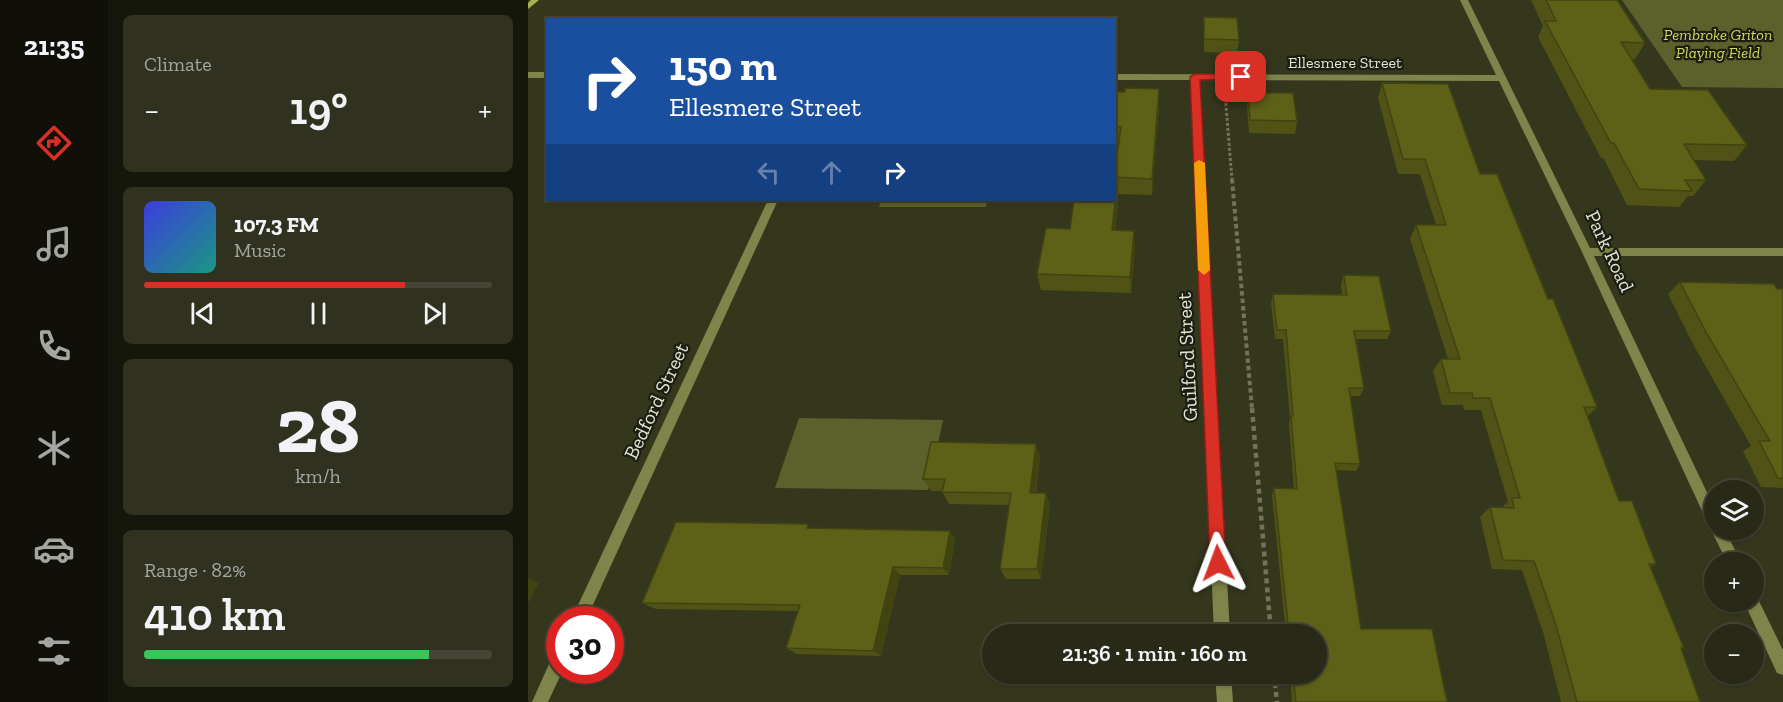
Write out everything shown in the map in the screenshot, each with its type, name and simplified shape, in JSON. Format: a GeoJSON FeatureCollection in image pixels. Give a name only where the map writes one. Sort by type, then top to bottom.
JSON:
{"type":"FeatureCollection","features":[{"type":"Feature","properties":{"kind":"main road"},"geometry":{"type":"LineString","coordinates":[[528,7],[535,0]]}},
{"type":"Feature","properties":{"kind":"street","name":"Park Road"},"geometry":{"type":"LineString","coordinates":[[1464,0],[1704,500]]}},
{"type":"Feature","properties":{"kind":"street"},"geometry":{"type":"LineString","coordinates":[[528,75],[546,75]]}},
{"type":"Feature","properties":{"kind":"street","name":"Ellesmere Street"},"geometry":{"type":"LineString","coordinates":[[1116,77],[1503,78]]}},
{"type":"Feature","properties":{"kind":"street","name":"Guilford Street"},"geometry":{"type":"LineString","coordinates":[[1195,77],[1222,624]]}},
{"type":"Feature","properties":{"kind":"street","name":"Bedford Street"},"geometry":{"type":"LineString","coordinates":[[584,606],[773,201]]}},
{"type":"Feature","properties":{"kind":"street"},"geometry":{"type":"LineString","coordinates":[[1587,252],[1783,252]]}},
{"type":"Feature","properties":{"kind":"street"},"geometry":{"type":"LineString","coordinates":[[1757,612],[1783,667]]}},
{"type":"Feature","properties":{"kind":"street"},"geometry":{"type":"LineString","coordinates":[[540,702],[548,684]]}},
{"type":"Feature","properties":{"kind":"street"},"geometry":{"type":"LineString","coordinates":[[1224,684],[1225,702]]}},
{"type":"Feature","properties":{"kind":"path"},"geometry":{"type":"LineString","coordinates":[[1225,90],[1270,624]]}},
{"type":"Feature","properties":{"kind":"path"},"geometry":{"type":"LineString","coordinates":[[1275,684],[1276,702]]}},
{"type":"Feature","properties":{"kind":"green space","name":"Pembroke Griton Playing Field"},"geometry":{"type":"Polygon","coordinates":[[[1622,0],[1783,0],[1783,88],[1682,87],[1622,0]]]}},
{"type":"Feature","properties":{"kind":"green space"},"geometry":{"type":"Polygon","coordinates":[[[881,201],[987,201],[986,207],[879,207],[881,201]]]}},
{"type":"Feature","properties":{"kind":"green space"},"geometry":{"type":"Polygon","coordinates":[[[799,418],[943,420],[928,490],[775,488],[799,418]]]}},
{"type":"Feature","properties":{"kind":"building"},"geometry":{"type":"Polygon","coordinates":[[[1546,0],[1617,0],[1645,43],[1621,42],[1650,89],[1708,90],[1747,145],[1684,144],[1706,180],[1685,180],[1692,191],[1639,189],[1614,143],[1611,143],[1545,21],[1556,21],[1546,0]]]}},
{"type":"Feature","properties":{"kind":"building"},"geometry":{"type":"Polygon","coordinates":[[[1204,17],[1237,18],[1239,40],[1204,39],[1204,17]]]}},
{"type":"Feature","properties":{"kind":"building"},"geometry":{"type":"Polygon","coordinates":[[[1382,83],[1448,84],[1480,174],[1497,174],[1548,299],[1553,299],[1597,407],[1584,407],[1619,501],[1632,501],[1656,564],[1649,564],[1684,648],[1681,648],[1700,702],[1577,702],[1556,625],[1534,561],[1503,560],[1490,507],[1514,508],[1512,498],[1520,498],[1490,398],[1473,398],[1472,393],[1450,393],[1441,359],[1460,359],[1416,225],[1446,225],[1425,159],[1403,159],[1382,83]]]}},
{"type":"Feature","properties":{"kind":"building"},"geometry":{"type":"Polygon","coordinates":[[[1125,88],[1159,89],[1152,179],[1116,177],[1121,127],[1116,127],[1116,92],[1125,92],[1125,88]]]}},
{"type":"Feature","properties":{"kind":"building"},"geometry":{"type":"Polygon","coordinates":[[[1248,93],[1293,93],[1297,121],[1250,120],[1248,93]]]}},
{"type":"Feature","properties":{"kind":"building"},"geometry":{"type":"Polygon","coordinates":[[[1074,201],[1115,201],[1112,230],[1134,231],[1130,277],[1037,274],[1046,228],[1070,229],[1074,201]]]}},
{"type":"Feature","properties":{"kind":"building"},"geometry":{"type":"Polygon","coordinates":[[[1344,275],[1379,276],[1391,331],[1354,331],[1364,388],[1349,388],[1360,464],[1335,463],[1361,629],[1432,629],[1447,702],[1296,702],[1294,684],[1327,684],[1327,624],[1288,624],[1274,488],[1297,489],[1286,330],[1277,330],[1273,294],[1347,295],[1344,275]]]}},
{"type":"Feature","properties":{"kind":"building"},"geometry":{"type":"Polygon","coordinates":[[[1680,282],[1774,284],[1777,289],[1783,289],[1783,478],[1778,478],[1759,441],[1770,441],[1707,334],[1680,282]]]}},
{"type":"Feature","properties":{"kind":"building"},"geometry":{"type":"Polygon","coordinates":[[[931,442],[1036,444],[1030,493],[1046,493],[1037,569],[1000,569],[1011,493],[942,492],[945,479],[923,479],[931,442]]]}},
{"type":"Feature","properties":{"kind":"building"},"geometry":{"type":"Polygon","coordinates":[[[676,522],[808,524],[807,528],[950,531],[943,568],[893,567],[873,651],[786,648],[800,605],[642,603],[676,522]]]}},
{"type":"Feature","properties":{"kind":"slow traffic"},"geometry":{"type":"LineString","coordinates":[[1199,163],[1204,270]]}},
{"type":"Feature","properties":{"kind":"route"},"geometry":{"type":"LineString","coordinates":[[1218,563],[1195,77],[1241,77]]}}]}
